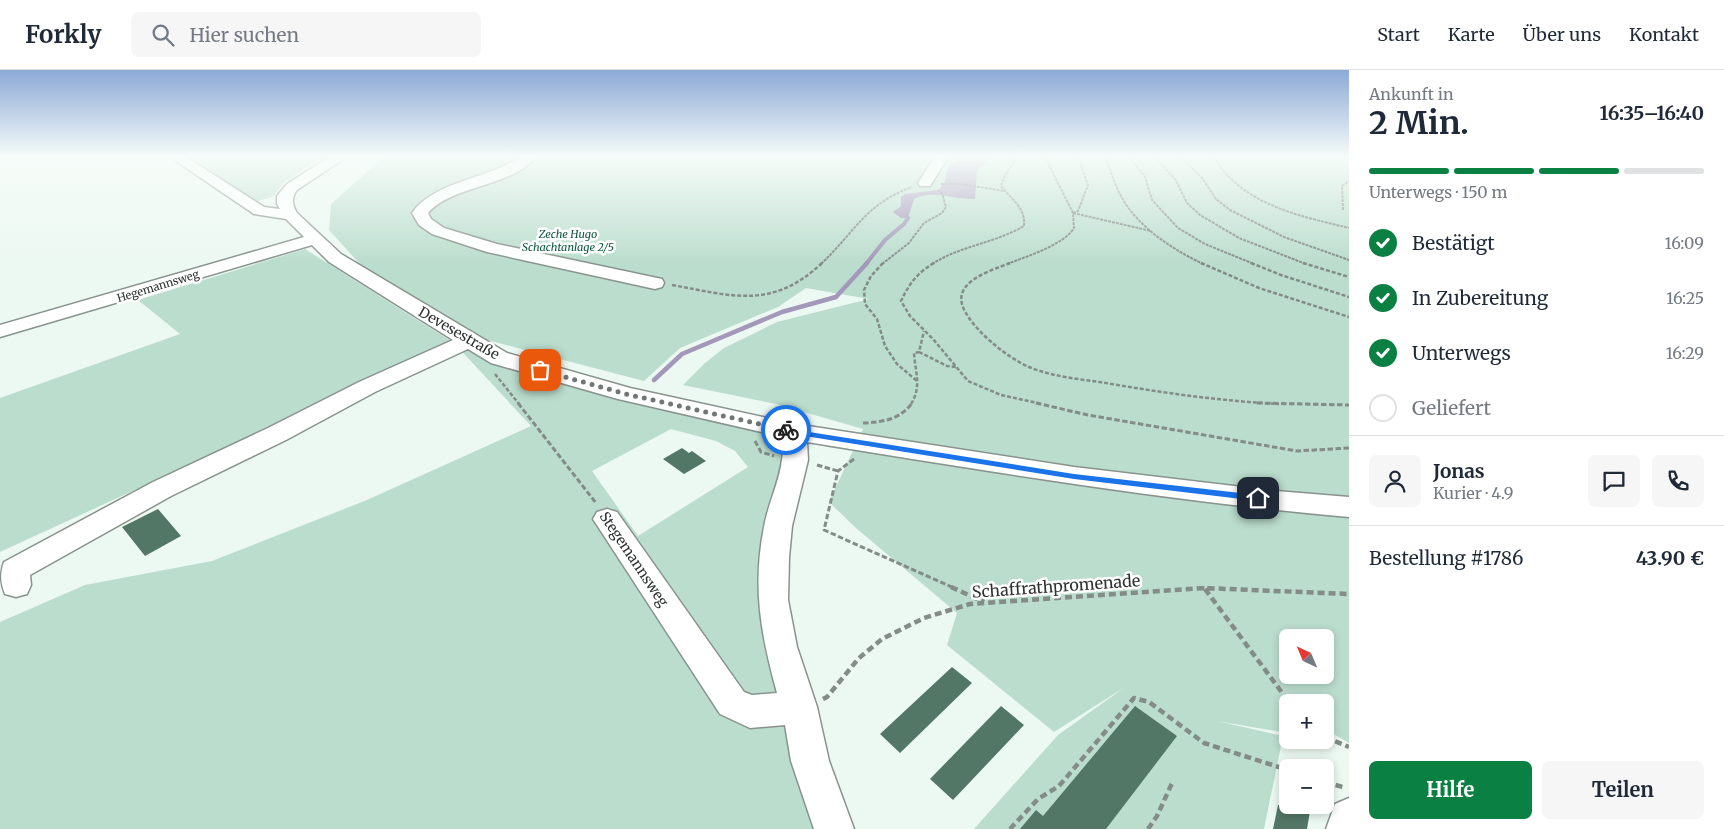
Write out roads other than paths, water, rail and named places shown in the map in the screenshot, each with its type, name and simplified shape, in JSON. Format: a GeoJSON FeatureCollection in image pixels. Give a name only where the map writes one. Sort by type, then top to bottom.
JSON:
{"type":"FeatureCollection","features":[{"type":"Feature","properties":{"kind":"street"},"geometry":{"type":"LineString","coordinates":[[232,192],[260,211],[292,215]]}},
{"type":"Feature","properties":{"kind":"street"},"geometry":{"type":"LineString","coordinates":[[288,192],[285,196],[285,204],[292,215]]}},
{"type":"Feature","properties":{"kind":"street"},"geometry":{"type":"LineString","coordinates":[[452,192],[423,207],[420,213],[425,222],[438,231],[493,248],[655,283]]}},
{"type":"Feature","properties":{"kind":"street","name":"Devesestraße"},"geometry":{"type":"LineString","coordinates":[[292,215],[335,258],[469,341],[500,358],[626,394],[796,432],[1074,476],[1276,501],[1349,506]]}},
{"type":"Feature","properties":{"kind":"street","name":"Hegemannsweg"},"geometry":{"type":"LineString","coordinates":[[0,331],[316,239]]}},
{"type":"Feature","properties":{"kind":"street"},"geometry":{"type":"LineString","coordinates":[[16,585],[15,570],[162,489],[278,434],[367,387],[469,341]]}},
{"type":"Feature","properties":{"kind":"street"},"geometry":{"type":"LineString","coordinates":[[796,432],[796,460],[778,526],[774,557],[773,600],[781,648],[799,707],[810,761],[834,829]]}},
{"type":"Feature","properties":{"kind":"street","name":"Stegemannsweg"},"geometry":{"type":"LineString","coordinates":[[607,518],[732,703],[750,712],[799,707]]}},
{"type":"Feature","properties":{"kind":"street"},"geometry":{"type":"LineString","coordinates":[[1346,829],[1349,818]]}},
{"type":"Feature","properties":{"kind":"waterway"},"geometry":{"type":"LineString","coordinates":[[866,264],[885,240],[904,224],[908,218]]}},
{"type":"Feature","properties":{"kind":"waterway"},"geometry":{"type":"LineString","coordinates":[[654,380],[682,354],[782,312],[836,297],[867,263]]}},
{"type":"Feature","properties":{"kind":"park label","name":"Zeche Hugo Schachtanlage 2/5"},"geometry":{"type":"Point","coordinates":[568,240]}}]}
